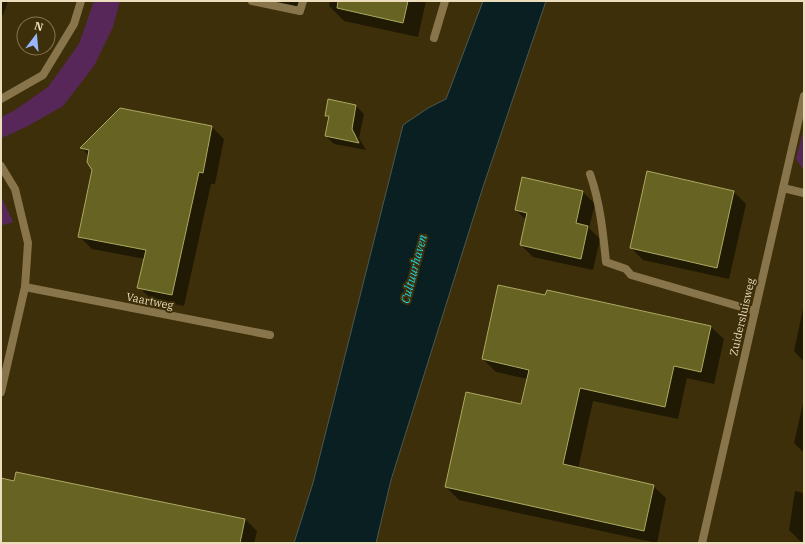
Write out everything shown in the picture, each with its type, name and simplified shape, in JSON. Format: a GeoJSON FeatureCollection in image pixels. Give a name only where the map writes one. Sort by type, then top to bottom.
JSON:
{"type":"FeatureCollection","features":[{"type":"Feature","properties":{"kind":"street"},"geometry":{"type":"LineString","coordinates":[[1,99],[43,75],[74,24],[81,1]]}},
{"type":"Feature","properties":{"kind":"street"},"geometry":{"type":"LineString","coordinates":[[252,1],[300,11],[302,1]]}},
{"type":"Feature","properties":{"kind":"street"},"geometry":{"type":"LineString","coordinates":[[434,38],[445,1]]}},
{"type":"Feature","properties":{"kind":"street","name":"Zuidersluisweg"},"geometry":{"type":"LineString","coordinates":[[702,543],[804,96]]}},
{"type":"Feature","properties":{"kind":"street"},"geometry":{"type":"LineString","coordinates":[[1,166],[15,189],[28,243],[25,287],[1,392]]}},
{"type":"Feature","properties":{"kind":"street"},"geometry":{"type":"LineString","coordinates":[[590,174],[596,191],[606,262],[626,269],[631,275],[755,311]]}},
{"type":"Feature","properties":{"kind":"street"},"geometry":{"type":"LineString","coordinates":[[783,188],[804,193]]}},
{"type":"Feature","properties":{"kind":"street","name":"Vaartweg"},"geometry":{"type":"LineString","coordinates":[[25,287],[270,335]]}},
{"type":"Feature","properties":{"kind":"shaded area"},"geometry":{"type":"Polygon","coordinates":[[[94,1],[120,1],[113,27],[94,66],[63,106],[26,127],[2,138],[1,117],[15,110],[48,87],[79,44],[94,1]]]}},
{"type":"Feature","properties":{"kind":"shaded area"},"geometry":{"type":"Polygon","coordinates":[[[804,127],[804,171],[796,159],[804,127]]]}},
{"type":"Feature","properties":{"kind":"shaded area"},"geometry":{"type":"Polygon","coordinates":[[[1,196],[13,222],[1,226],[1,196]]]}},
{"type":"Feature","properties":{"kind":"water","name":"Cultuurhaven"},"geometry":{"type":"Polygon","coordinates":[[[483,1],[546,1],[483,187],[391,480],[376,543],[294,543],[313,483],[403,125],[428,108],[446,99],[483,1]]]}},
{"type":"Feature","properties":{"kind":"building"},"geometry":{"type":"Polygon","coordinates":[[[338,1],[408,1],[403,23],[337,8],[338,1]]]}},
{"type":"Feature","properties":{"kind":"building"},"geometry":{"type":"Polygon","coordinates":[[[328,99],[356,105],[352,129],[359,143],[325,136],[329,116],[325,116],[328,99]]]}},
{"type":"Feature","properties":{"kind":"building"},"geometry":{"type":"Polygon","coordinates":[[[120,108],[212,126],[203,173],[199,172],[172,295],[137,288],[146,250],[78,237],[92,170],[87,162],[89,150],[80,148],[120,108]]]}},
{"type":"Feature","properties":{"kind":"building"},"geometry":{"type":"Polygon","coordinates":[[[647,171],[734,191],[717,268],[630,248],[647,171]]]}},
{"type":"Feature","properties":{"kind":"building"},"geometry":{"type":"Polygon","coordinates":[[[522,177],[583,191],[576,223],[588,226],[581,259],[520,245],[527,213],[515,210],[522,177]]]}},
{"type":"Feature","properties":{"kind":"building"},"geometry":{"type":"Polygon","coordinates":[[[498,285],[545,295],[547,290],[711,326],[701,372],[674,366],[665,407],[580,388],[563,464],[654,485],[644,531],[445,487],[466,392],[521,404],[529,370],[482,359],[498,285]]]}},
{"type":"Feature","properties":{"kind":"building"},"geometry":{"type":"Polygon","coordinates":[[[16,472],[245,519],[240,543],[1,543],[1,478],[14,481],[16,472]]]}}]}
